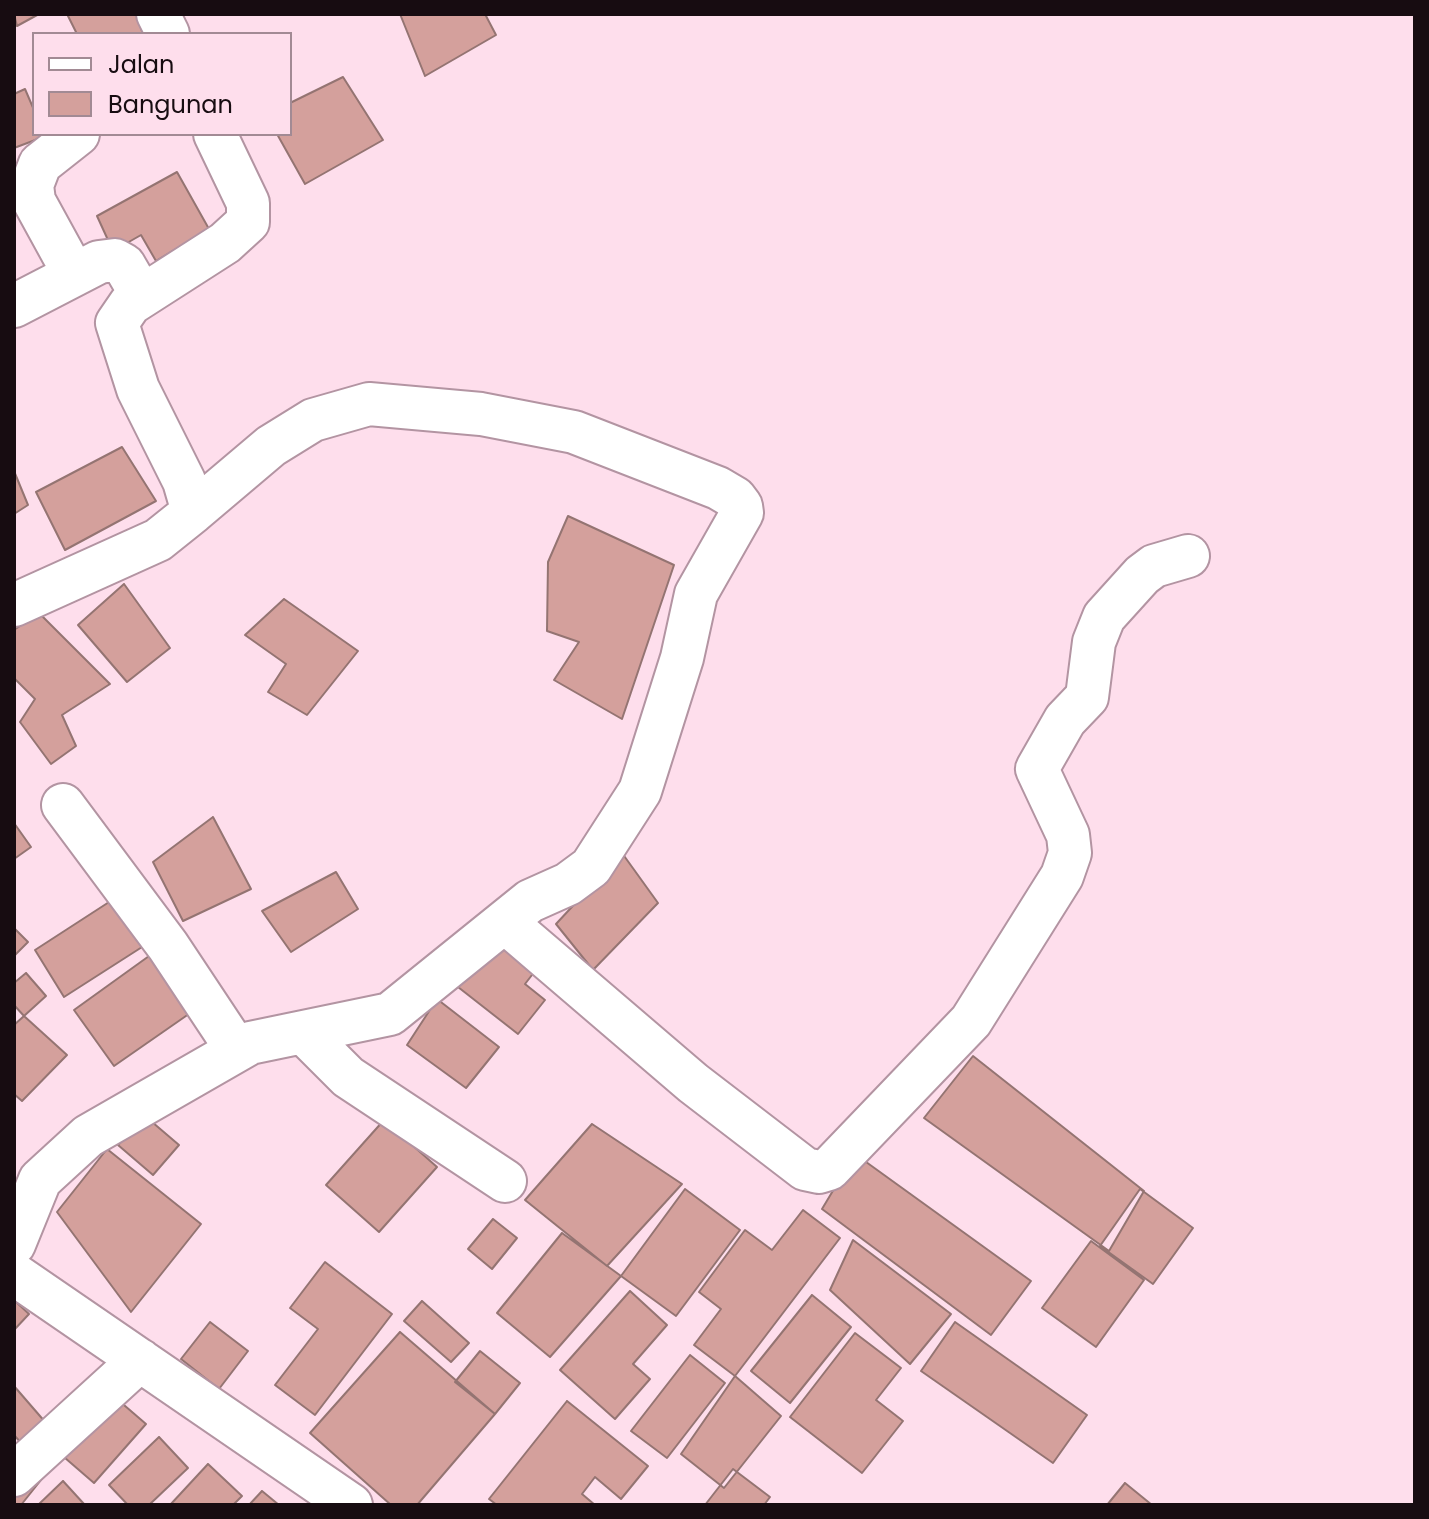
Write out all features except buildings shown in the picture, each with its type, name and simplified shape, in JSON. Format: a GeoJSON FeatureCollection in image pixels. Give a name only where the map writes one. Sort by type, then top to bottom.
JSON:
{"type":"FeatureCollection","features":[{"type":"Feature","properties":{"kind":"street"},"geometry":{"type":"LineString","coordinates":[[158,14],[167,32]]}},
{"type":"Feature","properties":{"kind":"street"},"geometry":{"type":"LineString","coordinates":[[74,274],[34,201],[32,185],[40,164],[75,136]]}},
{"type":"Feature","properties":{"kind":"street"},"geometry":{"type":"LineString","coordinates":[[193,512],[184,481],[138,389],[117,323],[130,304],[225,243],[248,222],[248,203],[216,136]]}},
{"type":"Feature","properties":{"kind":"street"},"geometry":{"type":"LineString","coordinates":[[14,306],[99,262],[115,260],[124,265],[142,296]]}},
{"type":"Feature","properties":{"kind":"street"},"geometry":{"type":"LineString","coordinates":[[14,605],[158,540],[271,446],[313,420],[369,404],[481,414],[574,432],[718,488],[735,498],[741,506],[742,513],[696,594],[682,658],[640,791],[591,867],[568,884],[530,901],[390,1014],[250,1043],[222,1027],[168,946],[63,805]]}},
{"type":"Feature","properties":{"kind":"street"},"geometry":{"type":"LineString","coordinates":[[505,922],[693,1083],[805,1169],[819,1172],[829,1169],[971,1021],[1062,876],[1070,853],[1068,835],[1037,769],[1065,720],[1087,697],[1094,642],[1104,617],[1154,566],[1188,556]]}},
{"type":"Feature","properties":{"kind":"street"},"geometry":{"type":"LineString","coordinates":[[14,1244],[40,1180],[88,1136],[222,1027]]}},
{"type":"Feature","properties":{"kind":"street"},"geometry":{"type":"LineString","coordinates":[[303,1032],[348,1077],[505,1181]]}},
{"type":"Feature","properties":{"kind":"street"},"geometry":{"type":"LineString","coordinates":[[14,1274],[351,1505]]}},
{"type":"Feature","properties":{"kind":"street"},"geometry":{"type":"LineString","coordinates":[[14,1475],[140,1360]]}}]}
